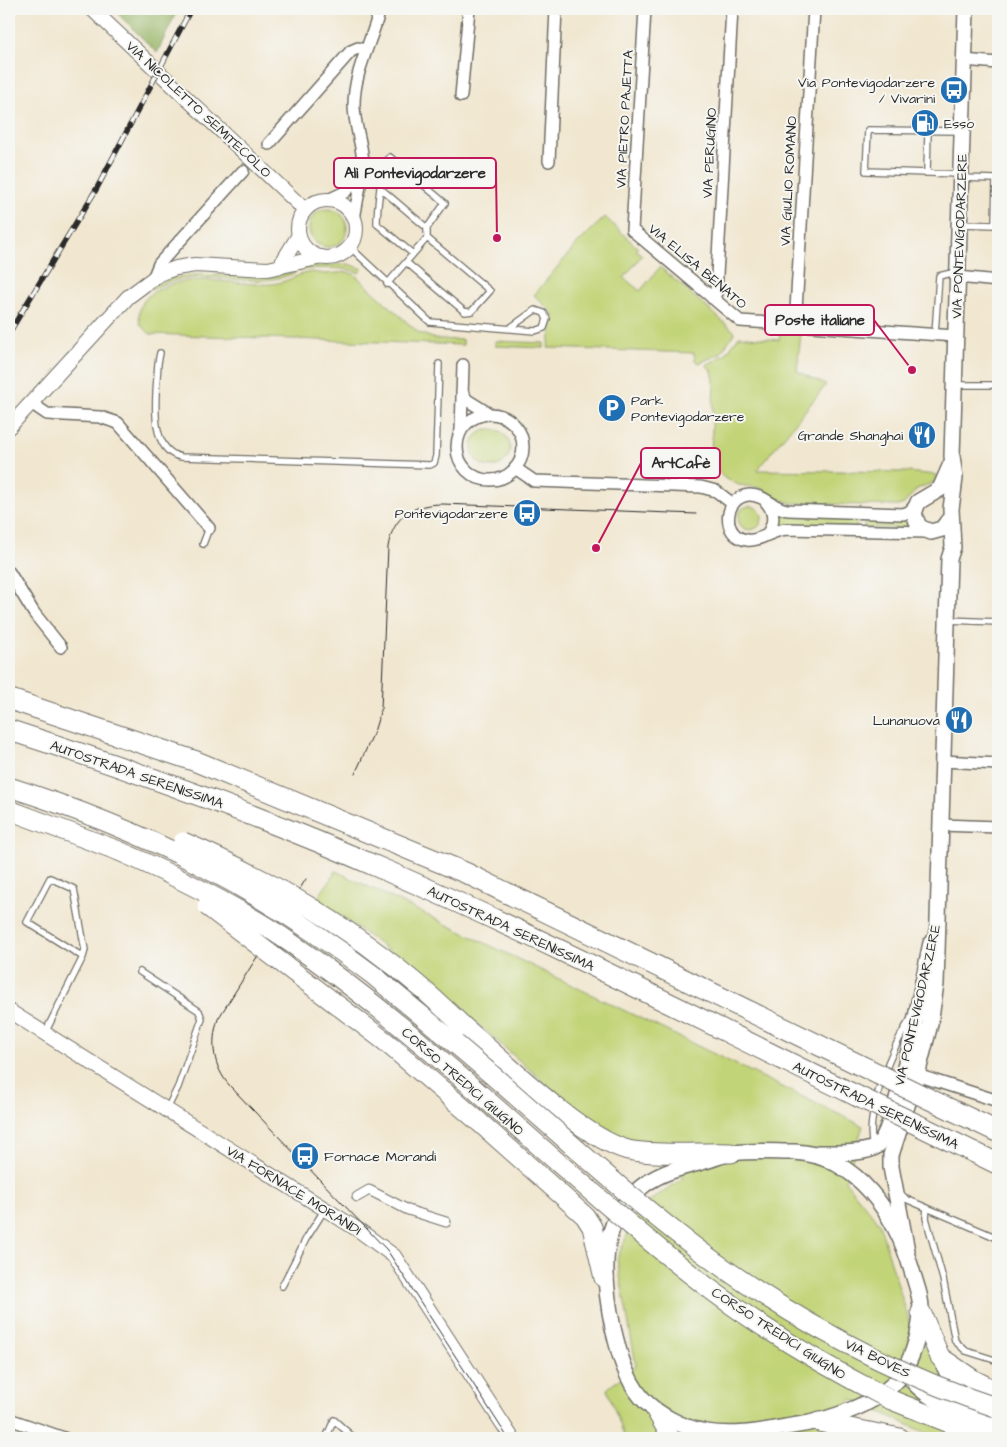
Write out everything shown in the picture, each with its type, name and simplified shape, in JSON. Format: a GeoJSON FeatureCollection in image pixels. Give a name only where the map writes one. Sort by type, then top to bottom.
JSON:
{"type":"FeatureCollection","features":[{"type":"Feature","properties":{"kind":"highway","name":"AUTOSTRADA SERENISSIMA"},"geometry":{"type":"LineString","coordinates":[[9,699],[195,760],[430,858],[998,1132]]}},
{"type":"Feature","properties":{"kind":"highway","name":"AUTOSTRADA SERENISSIMA"},"geometry":{"type":"LineString","coordinates":[[9,730],[216,801],[387,870],[460,902],[998,1164]]}},
{"type":"Feature","properties":{"kind":"highway","name":"CORSO TREDICI GIUGNO"},"geometry":{"type":"LineString","coordinates":[[9,787],[123,827],[220,874],[336,947],[489,1072],[648,1209],[714,1261],[764,1296]]}},
{"type":"Feature","properties":{"kind":"highway","name":"CORSO TREDICI GIUGNO"},"geometry":{"type":"LineString","coordinates":[[9,810],[119,851],[212,896],[250,917],[311,957],[400,1026],[636,1230],[707,1287],[807,1354],[889,1399],[986,1438]]}},
{"type":"Feature","properties":{"kind":"highway"},"geometry":{"type":"LineString","coordinates":[[79,810],[139,823],[215,856],[307,905],[367,944],[426,989],[464,1027],[551,1101],[609,1144],[630,1150],[649,1152],[731,1153]]}},
{"type":"Feature","properties":{"kind":"highway"},"geometry":{"type":"LineString","coordinates":[[119,851],[228,920],[386,1042],[478,1121],[585,1216],[592,1227],[604,1278]]}},
{"type":"Feature","properties":{"kind":"highway","name":"VIA BOVES"},"geometry":{"type":"LineString","coordinates":[[764,1296],[817,1328],[879,1360],[931,1383],[998,1408]]}},
{"type":"Feature","properties":{"kind":"highway"},"geometry":{"type":"LineString","coordinates":[[921,1312],[940,1357],[974,1380],[998,1392]]}},
{"type":"Feature","properties":{"kind":"highway"},"geometry":{"type":"LineString","coordinates":[[819,1422],[900,1438]]}},
{"type":"Feature","properties":{"kind":"main road","name":"VIA PONTEVIGODARZERE"},"geometry":{"type":"LineString","coordinates":[[907,1251],[891,1155],[917,1075],[930,1024],[936,984],[949,559],[953,547],[951,513],[955,478],[952,462],[955,336],[966,9]]}},
{"type":"Feature","properties":{"kind":"main road","name":"VIA PONTEVIGODARZERE"},"geometry":{"type":"LineString","coordinates":[[949,559],[941,539],[916,523],[914,514],[920,499],[931,495],[943,484],[952,462]]}},
{"type":"Feature","properties":{"kind":"main road"},"geometry":{"type":"LineString","coordinates":[[929,532],[945,527],[951,513],[945,500],[931,495]]}},
{"type":"Feature","properties":{"kind":"main road","name":"VIA PONTEVIGODARZERE"},"geometry":{"type":"LineString","coordinates":[[604,1278],[610,1234],[619,1210],[638,1189],[662,1174],[731,1153],[861,1151],[874,1148],[883,1139],[889,1126],[918,1009],[937,914]]}},
{"type":"Feature","properties":{"kind":"main road"},"geometry":{"type":"LineString","coordinates":[[604,1278],[624,1368],[641,1397],[651,1407],[695,1429],[745,1436],[819,1422],[856,1408],[877,1396],[904,1369],[914,1346],[921,1312],[919,1295],[907,1251],[887,1214],[872,1192],[839,1164],[811,1153]]}},
{"type":"Feature","properties":{"kind":"main road"},"geometry":{"type":"LineString","coordinates":[[940,1357],[952,1385],[967,1400],[998,1416]]}},
{"type":"Feature","properties":{"kind":"main road"},"geometry":{"type":"LineString","coordinates":[[904,1369],[915,1386],[932,1398],[998,1425]]}},
{"type":"Feature","properties":{"kind":"street","name":"VIA NICOLETTO SEMITECOLO"},"geometry":{"type":"LineString","coordinates":[[92,9],[305,210]]}},
{"type":"Feature","properties":{"kind":"street"},"geometry":{"type":"LineString","coordinates":[[9,427],[132,293],[154,276],[170,269],[195,266],[261,269],[342,254],[350,247],[356,234],[354,219],[363,157],[354,105],[358,75],[380,9]]}},
{"type":"Feature","properties":{"kind":"street"},"geometry":{"type":"LineString","coordinates":[[460,96],[469,9]]}},
{"type":"Feature","properties":{"kind":"street"},"geometry":{"type":"LineString","coordinates":[[549,161],[556,9]]}},
{"type":"Feature","properties":{"kind":"street","name":"VIA PIETRO PAJETTA"},"geometry":{"type":"LineString","coordinates":[[632,230],[645,9]]}},
{"type":"Feature","properties":{"kind":"street","name":"VIA PERUGINO"},"geometry":{"type":"LineString","coordinates":[[712,298],[716,293],[732,9]]}},
{"type":"Feature","properties":{"kind":"street","name":"VIA GIULIO ROMANO"},"geometry":{"type":"LineString","coordinates":[[795,326],[814,9]]}},
{"type":"Feature","properties":{"kind":"street"},"geometry":{"type":"LineString","coordinates":[[269,144],[351,50],[358,48],[366,51]]}},
{"type":"Feature","properties":{"kind":"street"},"geometry":{"type":"LineString","coordinates":[[964,60],[998,63]]}},
{"type":"Feature","properties":{"kind":"street"},"geometry":{"type":"LineString","coordinates":[[154,276],[159,264],[243,171]]}},
{"type":"Feature","properties":{"kind":"street"},"geometry":{"type":"LineString","coordinates":[[280,266],[299,235],[300,217],[305,210],[312,204],[328,200],[345,192],[362,174]]}},
{"type":"Feature","properties":{"kind":"street"},"geometry":{"type":"LineString","coordinates":[[328,200],[344,205],[354,219]]}},
{"type":"Feature","properties":{"kind":"street","name":"VIA ELISA BENATO"},"geometry":{"type":"LineString","coordinates":[[632,230],[740,321],[955,336]]}},
{"type":"Feature","properties":{"kind":"street"},"geometry":{"type":"LineString","coordinates":[[299,235],[307,250],[322,257]]}},
{"type":"Feature","properties":{"kind":"street"},"geometry":{"type":"LineString","coordinates":[[958,275],[998,281]]}},
{"type":"Feature","properties":{"kind":"street"},"geometry":{"type":"LineString","coordinates":[[462,392],[467,400],[488,413],[509,419],[517,427],[522,437],[521,459],[515,468],[496,479],[475,477],[466,470],[456,451],[461,430],[462,392],[463,365]]}},
{"type":"Feature","properties":{"kind":"street"},"geometry":{"type":"LineString","coordinates":[[31,403],[47,414],[100,417],[118,423],[209,528]]}},
{"type":"Feature","properties":{"kind":"street"},"geometry":{"type":"LineString","coordinates":[[461,430],[468,421],[488,413]]}},
{"type":"Feature","properties":{"kind":"street"},"geometry":{"type":"LineString","coordinates":[[515,468],[534,481],[701,487],[716,491],[733,504]]}},
{"type":"Feature","properties":{"kind":"street"},"geometry":{"type":"LineString","coordinates":[[916,505],[909,512],[900,514],[788,510],[776,508],[758,497],[749,495],[740,498],[733,504],[728,512],[728,522],[735,534],[743,540],[754,541],[767,534],[787,529],[929,532]]}},
{"type":"Feature","properties":{"kind":"street"},"geometry":{"type":"LineString","coordinates":[[766,501],[773,515],[772,525],[767,534]]}},
{"type":"Feature","properties":{"kind":"street"},"geometry":{"type":"LineString","coordinates":[[9,572],[34,613],[62,647]]}},
{"type":"Feature","properties":{"kind":"street"},"geometry":{"type":"LineString","coordinates":[[943,761],[998,764]]}},
{"type":"Feature","properties":{"kind":"street"},"geometry":{"type":"LineString","coordinates":[[941,825],[998,827]]}},
{"type":"Feature","properties":{"kind":"street","name":"VIA FORNACE MORANDI"},"geometry":{"type":"LineString","coordinates":[[9,1011],[360,1231],[394,1256],[512,1438]]}},
{"type":"Feature","properties":{"kind":"street"},"geometry":{"type":"LineString","coordinates":[[917,1075],[998,1101]]}},
{"type":"Feature","properties":{"kind":"street"},"geometry":{"type":"LineString","coordinates":[[357,1197],[369,1190],[408,1210],[446,1222]]}},
{"type":"Feature","properties":{"kind":"street"},"geometry":{"type":"LineString","coordinates":[[651,1407],[662,1426],[674,1438]]}},
{"type":"Feature","properties":{"kind":"street"},"geometry":{"type":"LineString","coordinates":[[9,1420],[64,1438]]}},
{"type":"Feature","properties":{"kind":"lane"},"geometry":{"type":"LineString","coordinates":[[960,224],[995,225],[996,179],[927,173],[866,171],[868,130],[962,131]]}},
{"type":"Feature","properties":{"kind":"lane"},"geometry":{"type":"LineString","coordinates":[[927,173],[928,131]]}},
{"type":"Feature","properties":{"kind":"lane"},"geometry":{"type":"LineString","coordinates":[[387,284],[427,238],[427,228],[445,203],[390,157],[384,162],[376,224],[413,254]]}},
{"type":"Feature","properties":{"kind":"lane"},"geometry":{"type":"LineString","coordinates":[[380,188],[427,228]]}},
{"type":"Feature","properties":{"kind":"lane"},"geometry":{"type":"LineString","coordinates":[[406,262],[465,312],[472,311],[480,303],[490,291],[427,238]]}},
{"type":"Feature","properties":{"kind":"lane"},"geometry":{"type":"LineString","coordinates":[[350,247],[387,284],[430,322],[510,328],[518,331],[538,331],[544,328],[546,319],[544,313],[535,310],[510,328]]}},
{"type":"Feature","properties":{"kind":"lane"},"geometry":{"type":"LineString","coordinates":[[935,335],[939,276],[958,275]]}},
{"type":"Feature","properties":{"kind":"lane"},"geometry":{"type":"LineString","coordinates":[[160,353],[156,418],[158,434],[166,449],[174,456],[200,458],[430,466],[434,463],[436,456],[440,364]]}},
{"type":"Feature","properties":{"kind":"lane"},"geometry":{"type":"LineString","coordinates":[[954,385],[998,385]]}},
{"type":"Feature","properties":{"kind":"lane"},"geometry":{"type":"LineString","coordinates":[[203,544],[203,539],[209,528]]}},
{"type":"Feature","properties":{"kind":"lane"},"geometry":{"type":"LineString","coordinates":[[947,620],[998,622]]}},
{"type":"Feature","properties":{"kind":"lane"},"geometry":{"type":"LineString","coordinates":[[44,1034],[83,957],[85,950],[74,889],[50,878],[27,922],[83,957]]}},
{"type":"Feature","properties":{"kind":"lane"},"geometry":{"type":"LineString","coordinates":[[140,972],[200,1011],[202,1019],[178,1087],[167,1109]]}},
{"type":"Feature","properties":{"kind":"lane"},"geometry":{"type":"LineString","coordinates":[[895,1188],[906,1199],[995,1237]]}},
{"type":"Feature","properties":{"kind":"lane"},"geometry":{"type":"LineString","coordinates":[[927,1208],[926,1218],[943,1279],[955,1341],[966,1351],[998,1361]]}},
{"type":"Feature","properties":{"kind":"lane"},"geometry":{"type":"LineString","coordinates":[[282,1286],[306,1239],[325,1209]]}},
{"type":"Feature","properties":{"kind":"lane"},"geometry":{"type":"LineString","coordinates":[[326,1438],[334,1420],[354,1438]]}},
{"type":"Feature","properties":{"kind":"green space"},"geometry":{"type":"Polygon","coordinates":[[[121,9],[178,9],[157,53],[117,13],[121,9]]]}},
{"type":"Feature","properties":{"kind":"green space"},"geometry":{"type":"Polygon","coordinates":[[[328,209],[341,215],[347,228],[341,241],[328,247],[315,241],[309,228],[315,215],[328,209]]]}},
{"type":"Feature","properties":{"kind":"green space"},"geometry":{"type":"Polygon","coordinates":[[[605,217],[638,248],[636,250],[642,255],[624,278],[640,291],[660,267],[735,332],[720,354],[699,363],[695,360],[694,353],[548,348],[554,315],[534,295],[576,245],[605,217]]]}},
{"type":"Feature","properties":{"kind":"green space"},"geometry":{"type":"Polygon","coordinates":[[[349,264],[363,269],[359,273],[330,268],[300,271],[299,268],[317,265],[349,264]]]}},
{"type":"Feature","properties":{"kind":"green space"},"geometry":{"type":"Polygon","coordinates":[[[294,271],[295,273],[277,278],[260,280],[188,278],[170,282],[151,290],[149,288],[166,280],[184,276],[258,276],[294,271]]]}},
{"type":"Feature","properties":{"kind":"green space"},"geometry":{"type":"Polygon","coordinates":[[[311,272],[326,274],[347,272],[354,274],[419,333],[436,339],[463,340],[463,345],[150,334],[140,324],[139,315],[142,303],[151,294],[165,286],[195,280],[271,284],[311,272]]]}},
{"type":"Feature","properties":{"kind":"green space"},"geometry":{"type":"Polygon","coordinates":[[[780,332],[801,334],[797,371],[826,385],[757,470],[907,472],[937,475],[934,482],[917,489],[904,504],[898,506],[792,503],[778,499],[760,488],[739,485],[724,478],[715,468],[711,454],[714,380],[712,371],[706,365],[725,355],[739,336],[779,340],[780,332]]]}},
{"type":"Feature","properties":{"kind":"green space"},"geometry":{"type":"Polygon","coordinates":[[[495,341],[544,343],[544,348],[495,346],[495,341]]]}},
{"type":"Feature","properties":{"kind":"green space"},"geometry":{"type":"Polygon","coordinates":[[[491,429],[504,435],[510,448],[504,461],[491,467],[478,461],[472,448],[478,435],[491,429]]]}},
{"type":"Feature","properties":{"kind":"green space"},"geometry":{"type":"Polygon","coordinates":[[[750,506],[759,509],[762,518],[759,527],[750,530],[741,527],[738,518],[741,509],[750,506]]]}},
{"type":"Feature","properties":{"kind":"green space"},"geometry":{"type":"Polygon","coordinates":[[[780,513],[857,516],[856,528],[779,525],[780,513]]]}},
{"type":"Feature","properties":{"kind":"green space"},"geometry":{"type":"Polygon","coordinates":[[[865,517],[907,518],[912,528],[864,528],[865,517]]]}},
{"type":"Feature","properties":{"kind":"green space"},"geometry":{"type":"Polygon","coordinates":[[[336,871],[863,1126],[845,1181],[879,1223],[913,1334],[939,1362],[998,1404],[998,1438],[937,1438],[852,1399],[829,1438],[625,1438],[607,1389],[636,1365],[617,1259],[638,1209],[683,1178],[567,1102],[414,969],[317,899],[336,871]]]}},
{"type":"Feature","properties":{"kind":"tram line"},"geometry":{"type":"LineString","coordinates":[[355,774],[374,732],[381,709],[388,547],[394,527],[406,514],[422,506],[443,504],[696,514]]}},
{"type":"Feature","properties":{"kind":"tram line"},"geometry":{"type":"LineString","coordinates":[[306,879],[218,1019],[214,1037],[217,1063],[224,1079],[230,1086],[387,1250],[508,1438]]}},
{"type":"Feature","properties":{"kind":"railway"},"geometry":{"type":"LineString","coordinates":[[9,333],[97,188],[191,9]]}},
{"type":"Feature","properties":{"kind":"place","name":"Via Pontevigodarzere / Vivarini"},"geometry":{"type":"Point","coordinates":[954,90]}},
{"type":"Feature","properties":{"kind":"place","name":"Esso"},"geometry":{"type":"Point","coordinates":[925,123]}},
{"type":"Feature","properties":{"kind":"place","name":"Alì Pontevigodarzere"},"geometry":{"type":"Point","coordinates":[497,238]}},
{"type":"Feature","properties":{"kind":"place","name":"Poste italiane"},"geometry":{"type":"Point","coordinates":[912,370]}},
{"type":"Feature","properties":{"kind":"place","name":"Park Pontevigodarzere"},"geometry":{"type":"Point","coordinates":[612,408]}},
{"type":"Feature","properties":{"kind":"place","name":"Grande Shanghai"},"geometry":{"type":"Point","coordinates":[922,435]}},
{"type":"Feature","properties":{"kind":"place","name":"Pontevigodarzere"},"geometry":{"type":"Point","coordinates":[527,513]}},
{"type":"Feature","properties":{"kind":"place","name":"ArtCafè"},"geometry":{"type":"Point","coordinates":[596,548]}},
{"type":"Feature","properties":{"kind":"place","name":"Lunanuova"},"geometry":{"type":"Point","coordinates":[959,720]}},
{"type":"Feature","properties":{"kind":"place","name":"Fornace Morandi"},"geometry":{"type":"Point","coordinates":[305,1156]}}]}
